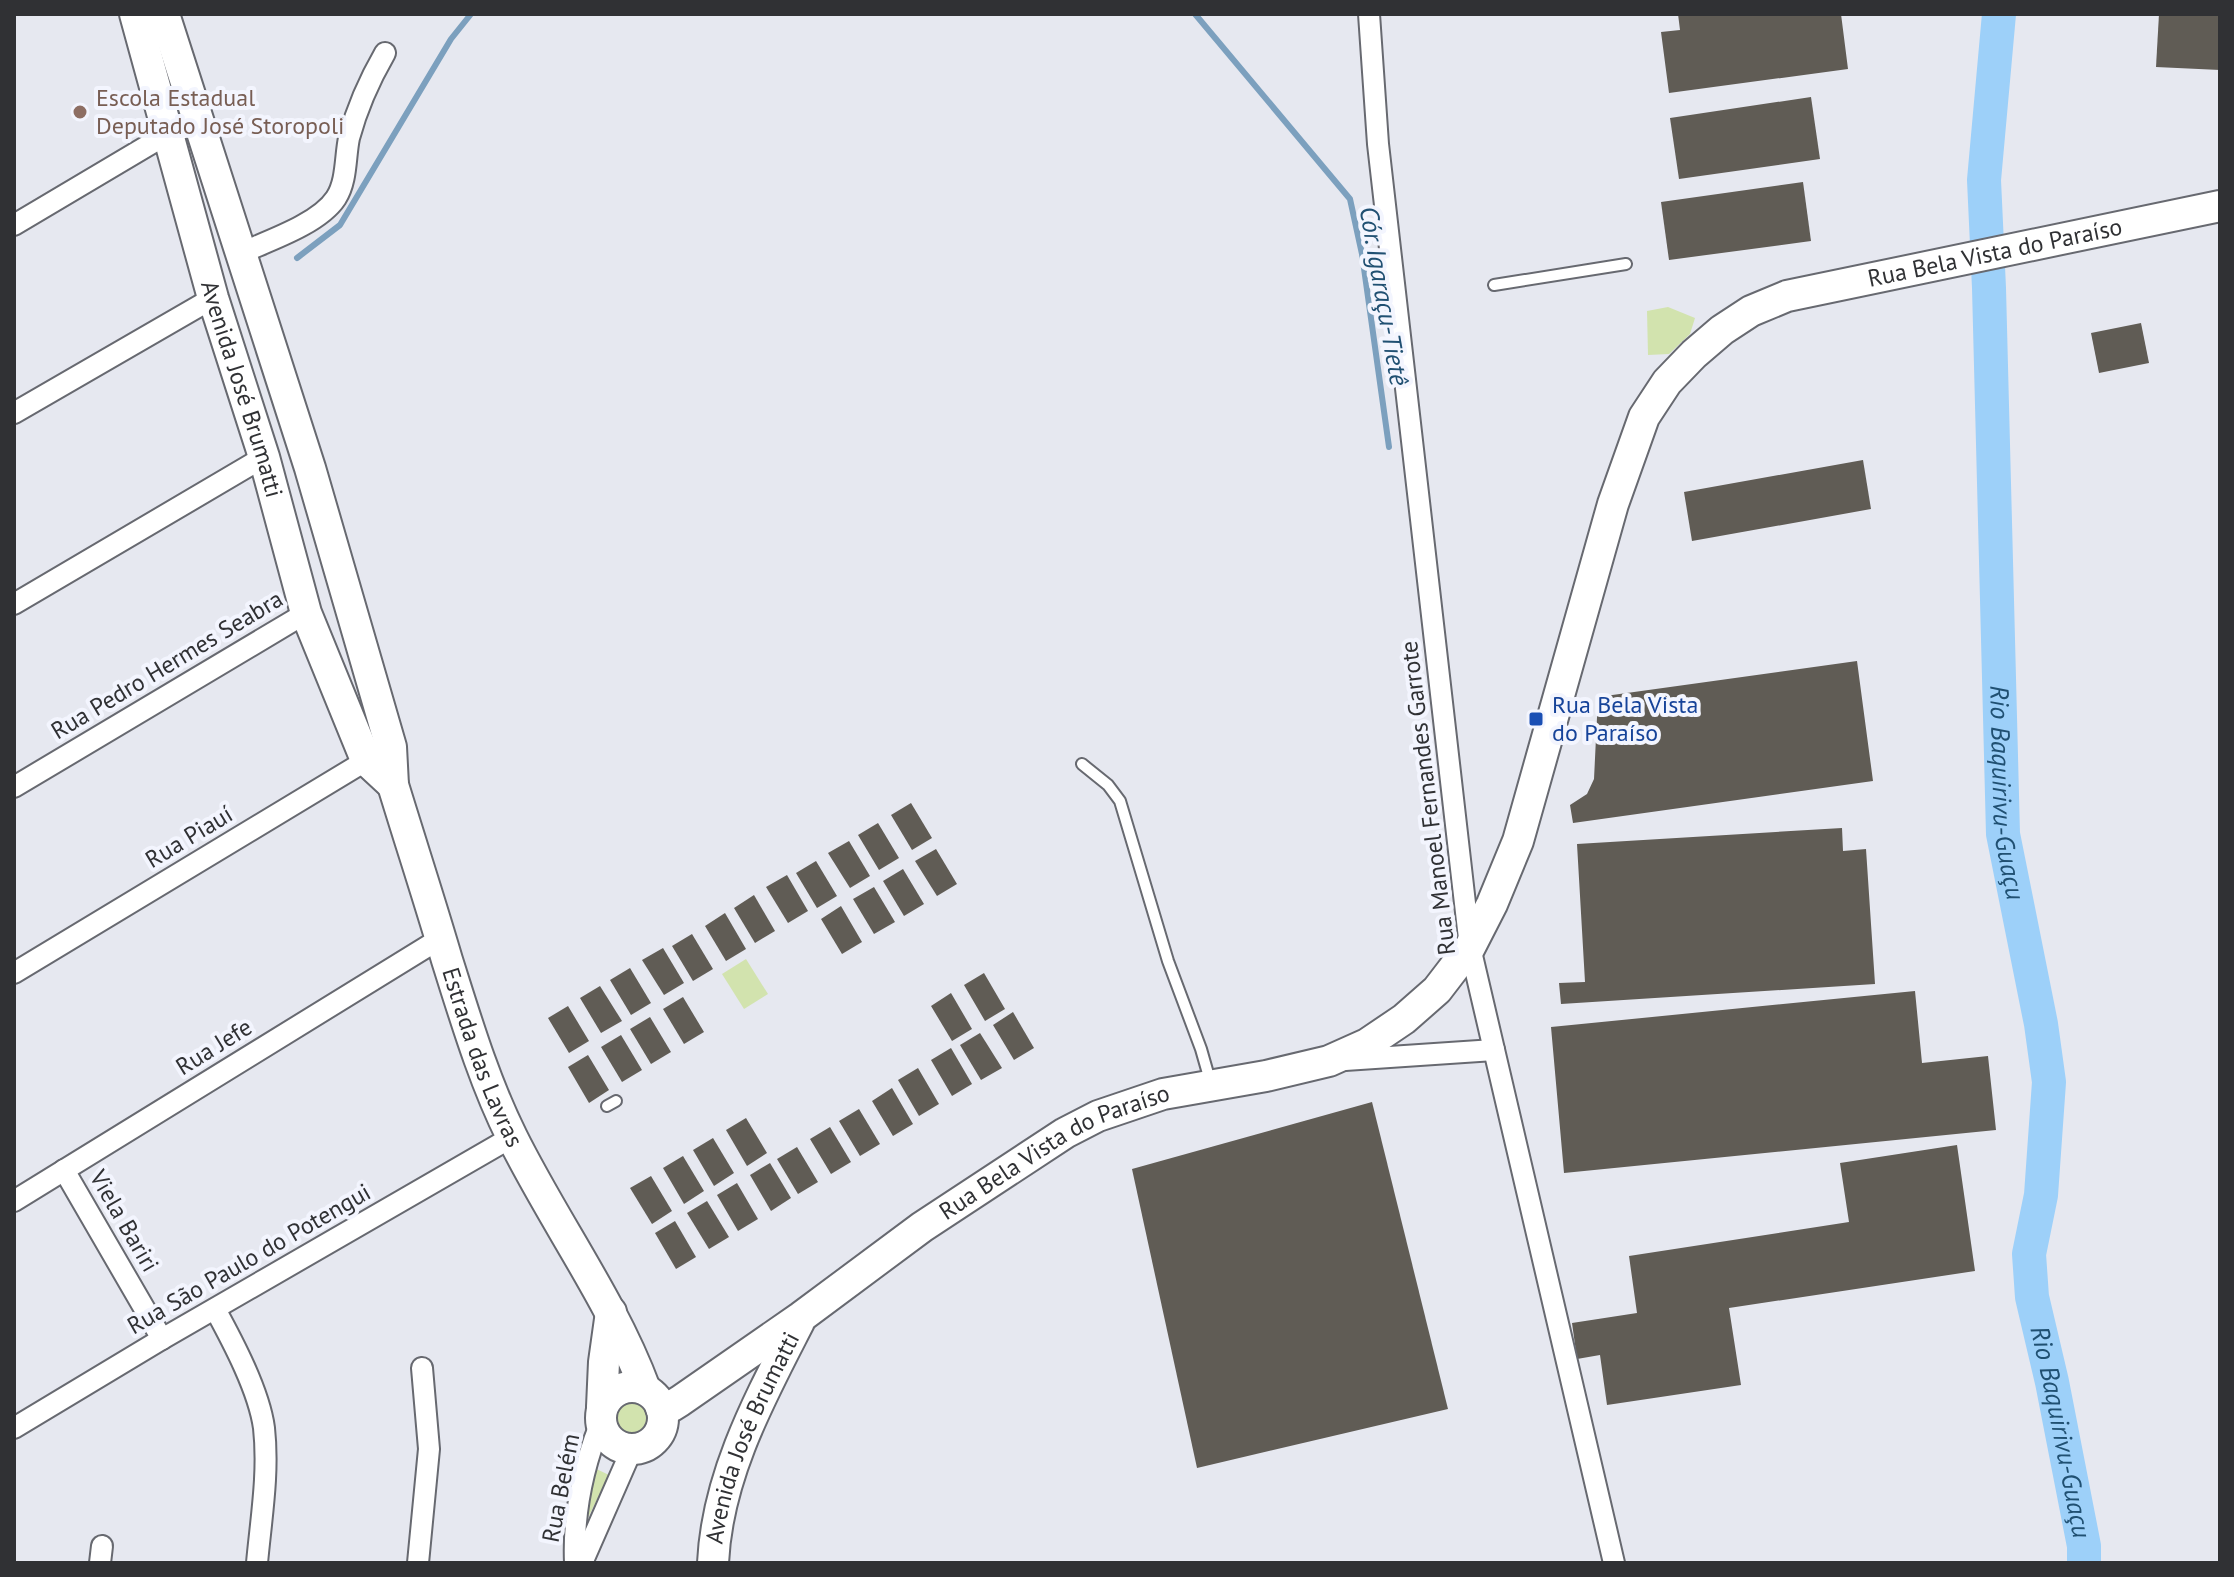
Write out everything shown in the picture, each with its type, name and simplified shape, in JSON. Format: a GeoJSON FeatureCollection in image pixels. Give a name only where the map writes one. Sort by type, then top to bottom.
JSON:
{"type":"FeatureCollection","features":[{"type":"Feature","properties":{"kind":"main road","name":"Avenida José Brumatti"},"geometry":{"type":"LineString","coordinates":[[135,14],[213,298],[264,457],[306,613],[379,754]]}},
{"type":"Feature","properties":{"kind":"main road","name":"Avenida José Brumatti"},"geometry":{"type":"LineString","coordinates":[[164,14],[310,468],[379,754]]}},
{"type":"Feature","properties":{"kind":"main road","name":"Rua Bela Vista do Paraíso"},"geometry":{"type":"LineString","coordinates":[[655,1410],[680,1401],[801,1317],[922,1227],[1065,1133],[1098,1116],[1163,1094],[1266,1076],[1329,1061],[1367,1044],[1404,1019],[1437,990],[1470,947],[1518,841],[1613,504],[1644,417],[1667,382],[1722,330],[1751,311],[1787,296],[2220,206]]}},
{"type":"Feature","properties":{"kind":"main road","name":"Estrada das Lavras"},"geometry":{"type":"LineString","coordinates":[[379,754],[393,785],[467,1025],[512,1137],[611,1312],[655,1410]]}},
{"type":"Feature","properties":{"kind":"main road"},"geometry":{"type":"LineString","coordinates":[[602,1415],[607,1398],[625,1387],[635,1387],[655,1410],[652,1442],[632,1449],[621,1447],[611,1442],[604,1433],[602,1415],[604,1362],[611,1312]]}},
{"type":"Feature","properties":{"kind":"main road","name":"Avenida José Brumatti"},"geometry":{"type":"LineString","coordinates":[[713,1563],[724,1493],[738,1450],[801,1317]]}},
{"type":"Feature","properties":{"kind":"main road"},"geometry":{"type":"LineString","coordinates":[[655,1410],[779,1361]]}},
{"type":"Feature","properties":{"kind":"street","name":"Rua Manoel Fernandes Garrote"},"geometry":{"type":"LineString","coordinates":[[1369,14],[1378,144],[1470,947],[1614,1563]]}},
{"type":"Feature","properties":{"kind":"street"},"geometry":{"type":"LineString","coordinates":[[241,253],[295,230],[336,198],[359,108],[385,53]]}},
{"type":"Feature","properties":{"kind":"street"},"geometry":{"type":"LineString","coordinates":[[14,225],[169,133],[198,123]]}},
{"type":"Feature","properties":{"kind":"street"},"geometry":{"type":"LineString","coordinates":[[14,413],[213,298]]}},
{"type":"Feature","properties":{"kind":"street"},"geometry":{"type":"LineString","coordinates":[[14,604],[264,457]]}},
{"type":"Feature","properties":{"kind":"street","name":"Rua Pedro Hermes Seabra"},"geometry":{"type":"LineString","coordinates":[[14,787],[306,613]]}},
{"type":"Feature","properties":{"kind":"street","name":"Rua Piauí"},"geometry":{"type":"LineString","coordinates":[[14,973],[379,754]]}},
{"type":"Feature","properties":{"kind":"street","name":"Rua Jefe"},"geometry":{"type":"LineString","coordinates":[[14,1201],[441,938]]}},
{"type":"Feature","properties":{"kind":"street"},"geometry":{"type":"LineString","coordinates":[[1329,1061],[1494,1050]]}},
{"type":"Feature","properties":{"kind":"street","name":"Rua São Paulo do Potengui"},"geometry":{"type":"LineString","coordinates":[[14,1428],[512,1137]]}},
{"type":"Feature","properties":{"kind":"street","name":"Viela Bariri"},"geometry":{"type":"LineString","coordinates":[[64,1170],[162,1339]]}},
{"type":"Feature","properties":{"kind":"street"},"geometry":{"type":"LineString","coordinates":[[215,1309],[236,1347],[252,1386],[263,1427],[265,1484],[257,1563]]}},
{"type":"Feature","properties":{"kind":"street"},"geometry":{"type":"LineString","coordinates":[[418,1563],[429,1449],[422,1368]]}},
{"type":"Feature","properties":{"kind":"street","name":"Rua Belém"},"geometry":{"type":"LineString","coordinates":[[575,1563],[574,1534],[589,1452],[602,1415]]}},
{"type":"Feature","properties":{"kind":"street","name":"Rua Belém"},"geometry":{"type":"LineString","coordinates":[[582,1563],[632,1449]]}},
{"type":"Feature","properties":{"kind":"lane"},"geometry":{"type":"LineString","coordinates":[[1494,285],[1626,264]]}},
{"type":"Feature","properties":{"kind":"lane"},"geometry":{"type":"LineString","coordinates":[[1082,764],[1108,785],[1120,801],[1168,961],[1201,1049],[1211,1086]]}},
{"type":"Feature","properties":{"kind":"green space"},"geometry":{"type":"Polygon","coordinates":[[[1668,307],[1695,318],[1690,334],[1669,354],[1648,355],[1647,311],[1668,307]]]}},
{"type":"Feature","properties":{"kind":"green space"},"geometry":{"type":"Polygon","coordinates":[[[746,959],[768,994],[744,1009],[722,974],[746,959]]]}},
{"type":"Feature","properties":{"kind":"green space"},"geometry":{"type":"Polygon","coordinates":[[[629,1398],[642,1403],[647,1416],[642,1429],[629,1434],[616,1429],[611,1416],[616,1403],[629,1398]]]}},
{"type":"Feature","properties":{"kind":"green space"},"geometry":{"type":"Polygon","coordinates":[[[588,1465],[609,1475],[586,1522],[588,1465]]]}},
{"type":"Feature","properties":{"kind":"building"},"geometry":{"type":"Polygon","coordinates":[[[1678,14],[1841,14],[1848,69],[1669,93],[1661,32],[1680,30],[1678,14]]]}},
{"type":"Feature","properties":{"kind":"building"},"geometry":{"type":"Polygon","coordinates":[[[2159,14],[2220,14],[2220,70],[2156,67],[2159,14]]]}},
{"type":"Feature","properties":{"kind":"building"},"geometry":{"type":"Polygon","coordinates":[[[1811,97],[1820,159],[1679,179],[1670,118],[1811,97]]]}},
{"type":"Feature","properties":{"kind":"building"},"geometry":{"type":"Polygon","coordinates":[[[1803,182],[1811,241],[1669,260],[1661,202],[1803,182]]]}},
{"type":"Feature","properties":{"kind":"building"},"geometry":{"type":"Polygon","coordinates":[[[2141,323],[2149,363],[2099,373],[2091,333],[2141,323]]]}},
{"type":"Feature","properties":{"kind":"building"},"geometry":{"type":"Polygon","coordinates":[[[1863,460],[1871,509],[1692,541],[1684,492],[1863,460]]]}},
{"type":"Feature","properties":{"kind":"building"},"geometry":{"type":"Polygon","coordinates":[[[1857,661],[1873,781],[1573,823],[1570,805],[1587,794],[1594,779],[1598,697],[1857,661]]]}},
{"type":"Feature","properties":{"kind":"building"},"geometry":{"type":"Polygon","coordinates":[[[911,803],[932,838],[912,850],[891,815],[911,803]]]}},
{"type":"Feature","properties":{"kind":"building"},"geometry":{"type":"Polygon","coordinates":[[[878,823],[899,858],[879,870],[858,835],[878,823]]]}},
{"type":"Feature","properties":{"kind":"building"},"geometry":{"type":"Polygon","coordinates":[[[1842,828],[1843,851],[1866,849],[1875,984],[1561,1004],[1559,983],[1585,982],[1577,844],[1842,828]]]}},
{"type":"Feature","properties":{"kind":"building"},"geometry":{"type":"Polygon","coordinates":[[[849,841],[870,876],[850,888],[828,853],[849,841]]]}},
{"type":"Feature","properties":{"kind":"building"},"geometry":{"type":"Polygon","coordinates":[[[936,849],[957,884],[937,896],[915,861],[936,849]]]}},
{"type":"Feature","properties":{"kind":"building"},"geometry":{"type":"Polygon","coordinates":[[[816,861],[837,896],[817,908],[796,873],[816,861]]]}},
{"type":"Feature","properties":{"kind":"building"},"geometry":{"type":"Polygon","coordinates":[[[903,869],[924,904],[904,916],[883,881],[903,869]]]}},
{"type":"Feature","properties":{"kind":"building"},"geometry":{"type":"Polygon","coordinates":[[[787,875],[808,911],[788,923],[766,887],[787,875]]]}},
{"type":"Feature","properties":{"kind":"building"},"geometry":{"type":"Polygon","coordinates":[[[874,887],[895,922],[874,934],[853,899],[874,887]]]}},
{"type":"Feature","properties":{"kind":"building"},"geometry":{"type":"Polygon","coordinates":[[[754,895],[775,931],[755,943],[734,908],[754,895]]]}},
{"type":"Feature","properties":{"kind":"building"},"geometry":{"type":"Polygon","coordinates":[[[841,906],[862,942],[842,954],[821,919],[841,906]]]}},
{"type":"Feature","properties":{"kind":"building"},"geometry":{"type":"Polygon","coordinates":[[[725,913],[746,949],[726,961],[705,926],[725,913]]]}},
{"type":"Feature","properties":{"kind":"building"},"geometry":{"type":"Polygon","coordinates":[[[692,934],[713,969],[693,981],[672,946],[692,934]]]}},
{"type":"Feature","properties":{"kind":"building"},"geometry":{"type":"Polygon","coordinates":[[[663,948],[684,983],[664,995],[642,960],[663,948]]]}},
{"type":"Feature","properties":{"kind":"building"},"geometry":{"type":"Polygon","coordinates":[[[630,968],[651,1003],[631,1015],[610,980],[630,968]]]}},
{"type":"Feature","properties":{"kind":"building"},"geometry":{"type":"Polygon","coordinates":[[[984,973],[1005,1009],[985,1021],[964,985],[984,973]]]}},
{"type":"Feature","properties":{"kind":"building"},"geometry":{"type":"Polygon","coordinates":[[[600,986],[622,1021],[601,1033],[580,998],[600,986]]]}},
{"type":"Feature","properties":{"kind":"building"},"geometry":{"type":"Polygon","coordinates":[[[1915,991],[1922,1063],[1988,1056],[1996,1130],[1564,1173],[1551,1027],[1915,991]]]}},
{"type":"Feature","properties":{"kind":"building"},"geometry":{"type":"Polygon","coordinates":[[[951,993],[972,1029],[952,1041],[931,1006],[951,993]]]}},
{"type":"Feature","properties":{"kind":"building"},"geometry":{"type":"Polygon","coordinates":[[[683,997],[704,1032],[684,1044],[663,1009],[683,997]]]}},
{"type":"Feature","properties":{"kind":"building"},"geometry":{"type":"Polygon","coordinates":[[[568,1006],[589,1041],[569,1053],[548,1018],[568,1006]]]}},
{"type":"Feature","properties":{"kind":"building"},"geometry":{"type":"Polygon","coordinates":[[[1013,1012],[1034,1048],[1014,1060],[993,1025],[1013,1012]]]}},
{"type":"Feature","properties":{"kind":"building"},"geometry":{"type":"Polygon","coordinates":[[[650,1017],[671,1052],[651,1064],[630,1029],[650,1017]]]}},
{"type":"Feature","properties":{"kind":"building"},"geometry":{"type":"Polygon","coordinates":[[[980,1033],[1002,1068],[981,1080],[960,1045],[980,1033]]]}},
{"type":"Feature","properties":{"kind":"building"},"geometry":{"type":"Polygon","coordinates":[[[621,1035],[642,1070],[622,1082],[601,1047],[621,1035]]]}},
{"type":"Feature","properties":{"kind":"building"},"geometry":{"type":"Polygon","coordinates":[[[951,1048],[972,1084],[952,1096],[931,1060],[951,1048]]]}},
{"type":"Feature","properties":{"kind":"building"},"geometry":{"type":"Polygon","coordinates":[[[588,1055],[609,1090],[589,1103],[568,1067],[588,1055]]]}},
{"type":"Feature","properties":{"kind":"building"},"geometry":{"type":"Polygon","coordinates":[[[918,1068],[939,1104],[919,1116],[898,1080],[918,1068]]]}},
{"type":"Feature","properties":{"kind":"building"},"geometry":{"type":"Polygon","coordinates":[[[892,1088],[913,1124],[893,1136],[872,1101],[892,1088]]]}},
{"type":"Feature","properties":{"kind":"building"},"geometry":{"type":"Polygon","coordinates":[[[1372,1102],[1448,1409],[1197,1468],[1132,1169],[1372,1102]]]}},
{"type":"Feature","properties":{"kind":"building"},"geometry":{"type":"Polygon","coordinates":[[[859,1109],[880,1144],[860,1156],[839,1121],[859,1109]]]}},
{"type":"Feature","properties":{"kind":"building"},"geometry":{"type":"Polygon","coordinates":[[[746,1118],[767,1153],[747,1166],[726,1130],[746,1118]]]}},
{"type":"Feature","properties":{"kind":"building"},"geometry":{"type":"Polygon","coordinates":[[[830,1127],[851,1162],[831,1174],[810,1139],[830,1127]]]}},
{"type":"Feature","properties":{"kind":"building"},"geometry":{"type":"Polygon","coordinates":[[[713,1138],[734,1173],[714,1186],[693,1150],[713,1138]]]}},
{"type":"Feature","properties":{"kind":"building"},"geometry":{"type":"Polygon","coordinates":[[[1957,1145],[1975,1271],[1729,1308],[1741,1385],[1607,1405],[1600,1355],[1577,1359],[1572,1323],[1637,1313],[1629,1256],[1849,1222],[1840,1163],[1957,1145]]]}},
{"type":"Feature","properties":{"kind":"building"},"geometry":{"type":"Polygon","coordinates":[[[797,1147],[818,1182],[798,1194],[777,1159],[797,1147]]]}},
{"type":"Feature","properties":{"kind":"building"},"geometry":{"type":"Polygon","coordinates":[[[683,1156],[704,1191],[684,1204],[663,1168],[683,1156]]]}},
{"type":"Feature","properties":{"kind":"building"},"geometry":{"type":"Polygon","coordinates":[[[770,1163],[791,1198],[771,1211],[750,1175],[770,1163]]]}},
{"type":"Feature","properties":{"kind":"building"},"geometry":{"type":"Polygon","coordinates":[[[651,1176],[672,1211],[652,1224],[630,1188],[651,1176]]]}},
{"type":"Feature","properties":{"kind":"building"},"geometry":{"type":"Polygon","coordinates":[[[737,1183],[758,1219],[738,1231],[717,1195],[737,1183]]]}},
{"type":"Feature","properties":{"kind":"building"},"geometry":{"type":"Polygon","coordinates":[[[707,1201],[729,1237],[709,1249],[687,1213],[707,1201]]]}},
{"type":"Feature","properties":{"kind":"building"},"geometry":{"type":"Polygon","coordinates":[[[675,1221],[696,1257],[676,1269],[655,1233],[675,1221]]]}},
{"type":"Feature","properties":{"kind":"waterway"},"geometry":{"type":"LineString","coordinates":[[297,258],[340,225],[451,39],[471,14]]}},
{"type":"Feature","properties":{"kind":"waterway","name":"Cór. Igaraçu-Tietê"},"geometry":{"type":"LineString","coordinates":[[1195,14],[1350,199],[1362,254],[1389,447]]}},
{"type":"Feature","properties":{"kind":"waterway","name":"Rio Baquirivu-Guaçu"},"geometry":{"type":"LineString","coordinates":[[1999,14],[1984,180],[2003,834],[2041,1024],[2049,1082],[2041,1195],[2029,1254],[2032,1297],[2052,1382],[2084,1546],[2084,1563]]}},
{"type":"Feature","properties":{"kind":"place","name":"Escola Estadual Deputado José Storopoli"},"geometry":{"type":"Point","coordinates":[80,112]}},
{"type":"Feature","properties":{"kind":"place","name":"Rua Bela Vista do Paraíso"},"geometry":{"type":"Point","coordinates":[1536,719]}}]}
